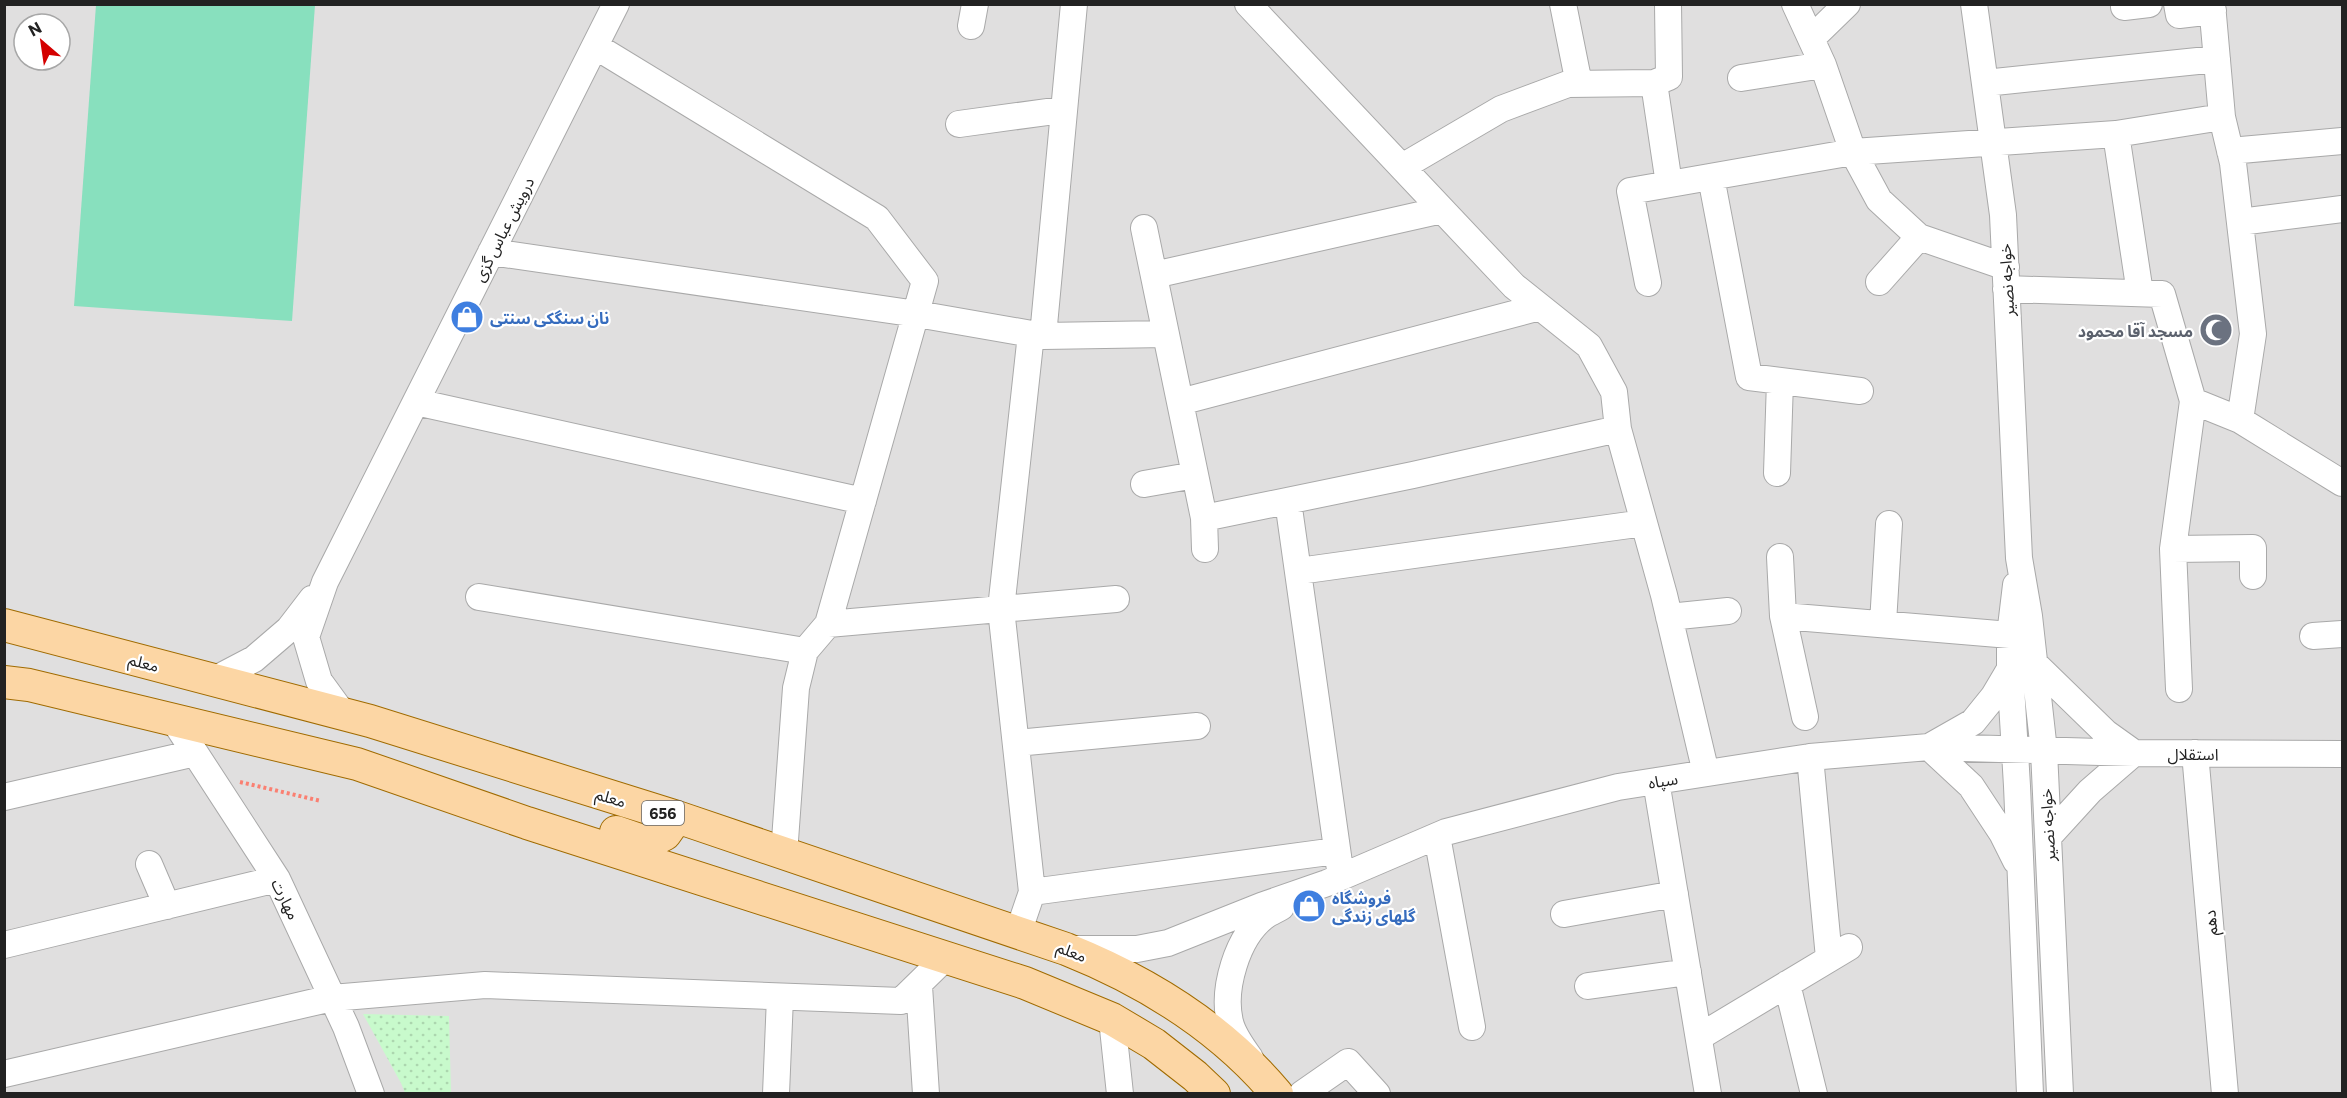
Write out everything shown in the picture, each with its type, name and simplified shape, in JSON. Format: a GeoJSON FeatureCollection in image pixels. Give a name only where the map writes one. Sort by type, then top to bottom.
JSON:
{"type":"FeatureCollection","features":[{"type":"Feature","properties":{"kind":"main road","name":"معلم"},"geometry":{"type":"LineString","coordinates":[[4,625],[343,714],[677,817],[1066,949],[1105,964],[1184,1009],[1269,1083]]}},
{"type":"Feature","properties":{"kind":"main road"},"geometry":{"type":"LineString","coordinates":[[4,682],[29,685],[357,764],[528,822],[1025,983],[1112,1019],[1154,1044],[1196,1076],[1214,1094]]}},
{"type":"Feature","properties":{"kind":"main road"},"geometry":{"type":"LineString","coordinates":[[528,822],[556,817],[585,822],[648,843],[665,834],[677,817]]}},
{"type":"Feature","properties":{"kind":"street","name":"درویش عباس گزی"},"geometry":{"type":"LineString","coordinates":[[326,582],[616,4]]}},
{"type":"Feature","properties":{"kind":"street"},"geometry":{"type":"LineString","coordinates":[[1018,933],[1032,892],[1001,609],[1037,335],[1074,4]]}},
{"type":"Feature","properties":{"kind":"street"},"geometry":{"type":"LineString","coordinates":[[1248,4],[1514,286],[1589,346],[1614,392],[1618,429],[1669,617],[1706,773]]}},
{"type":"Feature","properties":{"kind":"street"},"geometry":{"type":"LineString","coordinates":[[1563,4],[1579,84]]}},
{"type":"Feature","properties":{"kind":"street"},"geometry":{"type":"LineString","coordinates":[[1402,167],[1501,110],[1568,84],[1654,83],[1669,77],[1668,4]]}},
{"type":"Feature","properties":{"kind":"street"},"geometry":{"type":"LineString","coordinates":[[1796,4],[1823,64],[1853,152],[1880,200],[1919,237],[2006,278],[2162,294],[2193,401],[2173,549],[2179,689]]}},
{"type":"Feature","properties":{"kind":"street"},"geometry":{"type":"LineString","coordinates":[[1811,39],[1848,4]]}},
{"type":"Feature","properties":{"kind":"street","name":"خواجه نصیر"},"geometry":{"type":"LineString","coordinates":[[1974,4],[2003,215],[2019,558],[2029,616],[2044,751],[2060,1087]]}},
{"type":"Feature","properties":{"kind":"street"},"geometry":{"type":"LineString","coordinates":[[2124,7],[2149,4]]}},
{"type":"Feature","properties":{"kind":"street"},"geometry":{"type":"LineString","coordinates":[[2177,4],[2179,15],[2212,8],[2222,117],[2230,151],[2253,334],[2240,420]]}},
{"type":"Feature","properties":{"kind":"street"},"geometry":{"type":"LineString","coordinates":[[595,46],[877,218],[925,281],[828,624],[805,651],[796,688],[783,854]]}},
{"type":"Feature","properties":{"kind":"street"},"geometry":{"type":"LineString","coordinates":[[1985,83],[2217,59]]}},
{"type":"Feature","properties":{"kind":"street"},"geometry":{"type":"LineString","coordinates":[[1742,78],[1823,64]]}},
{"type":"Feature","properties":{"kind":"street"},"geometry":{"type":"LineString","coordinates":[[1654,83],[1669,184]]}},
{"type":"Feature","properties":{"kind":"street"},"geometry":{"type":"LineString","coordinates":[[959,124],[1062,110]]}},
{"type":"Feature","properties":{"kind":"street"},"geometry":{"type":"LineString","coordinates":[[1648,283],[1630,191],[1853,152],[2116,134],[2222,117]]}},
{"type":"Feature","properties":{"kind":"street"},"geometry":{"type":"LineString","coordinates":[[2116,134],[2140,293]]}},
{"type":"Feature","properties":{"kind":"street"},"geometry":{"type":"LineString","coordinates":[[2230,151],[2343,141]]}},
{"type":"Feature","properties":{"kind":"street"},"geometry":{"type":"LineString","coordinates":[[1711,177],[1749,376],[1860,391]]}},
{"type":"Feature","properties":{"kind":"street"},"geometry":{"type":"LineString","coordinates":[[2240,222],[2343,209]]}},
{"type":"Feature","properties":{"kind":"street"},"geometry":{"type":"LineString","coordinates":[[1154,275],[1443,210]]}},
{"type":"Feature","properties":{"kind":"street"},"geometry":{"type":"LineString","coordinates":[[1144,228],[1204,518],[1205,549]]}},
{"type":"Feature","properties":{"kind":"street"},"geometry":{"type":"LineString","coordinates":[[1879,282],[1919,237]]}},
{"type":"Feature","properties":{"kind":"street"},"geometry":{"type":"LineString","coordinates":[[491,252],[917,314],[1037,335],[1166,334]]}},
{"type":"Feature","properties":{"kind":"street"},"geometry":{"type":"LineString","coordinates":[[1180,402],[1540,307]]}},
{"type":"Feature","properties":{"kind":"street"},"geometry":{"type":"LineString","coordinates":[[1778,473],[1780,381]]}},
{"type":"Feature","properties":{"kind":"street"},"geometry":{"type":"LineString","coordinates":[[2193,401],[2240,420],[2341,480]]}},
{"type":"Feature","properties":{"kind":"street"},"geometry":{"type":"LineString","coordinates":[[416,402],[863,501]]}},
{"type":"Feature","properties":{"kind":"street"},"geometry":{"type":"LineString","coordinates":[[1204,518],[1618,429]]}},
{"type":"Feature","properties":{"kind":"street"},"geometry":{"type":"LineString","coordinates":[[1144,484],[1195,475]]}},
{"type":"Feature","properties":{"kind":"street"},"geometry":{"type":"LineString","coordinates":[[1288,501],[1336,851],[1334,880]]}},
{"type":"Feature","properties":{"kind":"street"},"geometry":{"type":"LineString","coordinates":[[1299,571],[1644,524]]}},
{"type":"Feature","properties":{"kind":"street"},"geometry":{"type":"LineString","coordinates":[[1883,623],[1889,524]]}},
{"type":"Feature","properties":{"kind":"street"},"geometry":{"type":"LineString","coordinates":[[2173,549],[2253,548],[2253,576]]}},
{"type":"Feature","properties":{"kind":"street"},"geometry":{"type":"LineString","coordinates":[[1780,556],[1783,616],[1805,717]]}},
{"type":"Feature","properties":{"kind":"street","name":"خواجه نصیر"},"geometry":{"type":"LineString","coordinates":[[2019,558],[2010,635],[2010,669],[2030,1088]]}},
{"type":"Feature","properties":{"kind":"street"},"geometry":{"type":"LineString","coordinates":[[214,680],[254,659],[289,629],[326,582]]}},
{"type":"Feature","properties":{"kind":"street"},"geometry":{"type":"LineString","coordinates":[[326,582],[306,637],[319,681],[343,714]]}},
{"type":"Feature","properties":{"kind":"street"},"geometry":{"type":"LineString","coordinates":[[479,597],[805,651]]}},
{"type":"Feature","properties":{"kind":"street"},"geometry":{"type":"LineString","coordinates":[[828,624],[1116,599]]}},
{"type":"Feature","properties":{"kind":"street"},"geometry":{"type":"LineString","coordinates":[[1669,617],[1728,611]]}},
{"type":"Feature","properties":{"kind":"street"},"geometry":{"type":"LineString","coordinates":[[1783,616],[2010,635]]}},
{"type":"Feature","properties":{"kind":"street"},"geometry":{"type":"LineString","coordinates":[[2313,636],[2343,634]]}},
{"type":"Feature","properties":{"kind":"street"},"geometry":{"type":"LineString","coordinates":[[2034,663],[2106,733],[2134,753],[2090,791],[2048,837]]}},
{"type":"Feature","properties":{"kind":"street"},"geometry":{"type":"LineString","coordinates":[[2010,669],[1994,696],[1973,722],[1929,747],[1971,786],[2002,833],[2021,870]]}},
{"type":"Feature","properties":{"kind":"street","name":"مهارت"},"geometry":{"type":"LineString","coordinates":[[173,720],[277,879],[346,1027],[370,1094]]}},
{"type":"Feature","properties":{"kind":"street"},"geometry":{"type":"LineString","coordinates":[[1016,743],[1197,726]]}},
{"type":"Feature","properties":{"kind":"street","name":"سپاه"},"geometry":{"type":"LineString","coordinates":[[1334,880],[1437,836],[1617,787],[1810,757],[1929,747],[2014,752],[2044,751]]}},
{"type":"Feature","properties":{"kind":"street","name":"استقلال"},"geometry":{"type":"LineString","coordinates":[[2044,751],[2342,756]]}},
{"type":"Feature","properties":{"kind":"street","name":"دهم"},"geometry":{"type":"LineString","coordinates":[[2195,753],[2225,1094]]}},
{"type":"Feature","properties":{"kind":"street"},"geometry":{"type":"LineString","coordinates":[[1699,1038],[1839,953],[1810,757]]}},
{"type":"Feature","properties":{"kind":"street"},"geometry":{"type":"LineString","coordinates":[[4,797],[202,764]]}},
{"type":"Feature","properties":{"kind":"street"},"geometry":{"type":"LineString","coordinates":[[1656,781],[1708,1094]]}},
{"type":"Feature","properties":{"kind":"street"},"geometry":{"type":"LineString","coordinates":[[1437,836],[1472,1027]]}},
{"type":"Feature","properties":{"kind":"street"},"geometry":{"type":"LineString","coordinates":[[1032,892],[1336,851]]}},
{"type":"Feature","properties":{"kind":"street"},"geometry":{"type":"LineString","coordinates":[[149,864],[167,906]]}},
{"type":"Feature","properties":{"kind":"street"},"geometry":{"type":"LineString","coordinates":[[4,945],[277,879]]}},
{"type":"Feature","properties":{"kind":"street"},"geometry":{"type":"LineString","coordinates":[[1066,949],[1137,949],[1168,943],[1334,880]]}},
{"type":"Feature","properties":{"kind":"street"},"geometry":{"type":"LineString","coordinates":[[1269,1083],[1238,1042],[1230,1022],[1228,993],[1233,964],[1247,937],[1264,916],[1334,880]]}},
{"type":"Feature","properties":{"kind":"street"},"geometry":{"type":"LineString","coordinates":[[1564,914],[1675,894]]}},
{"type":"Feature","properties":{"kind":"street"},"geometry":{"type":"LineString","coordinates":[[4,1074],[332,998],[485,985],[901,1001],[919,986],[945,958]]}},
{"type":"Feature","properties":{"kind":"street"},"geometry":{"type":"LineString","coordinates":[[1588,986],[1688,972]]}},
{"type":"Feature","properties":{"kind":"street"},"geometry":{"type":"LineString","coordinates":[[1787,984],[1814,1094]]}},
{"type":"Feature","properties":{"kind":"street"},"geometry":{"type":"LineString","coordinates":[[919,986],[926,1094]]}},
{"type":"Feature","properties":{"kind":"street"},"geometry":{"type":"LineString","coordinates":[[776,1094],[780,997]]}},
{"type":"Feature","properties":{"kind":"street"},"geometry":{"type":"LineString","coordinates":[[1112,1019],[1120,1094]]}},
{"type":"Feature","properties":{"kind":"street"},"geometry":{"type":"LineString","coordinates":[[1302,1094],[1348,1062],[1377,1094]]}},
{"type":"Feature","properties":{"kind":"street"},"geometry":{"type":"LineString","coordinates":[[2030,1088],[2060,1087]]}},
{"type":"Feature","properties":{"kind":"path"},"geometry":{"type":"LineString","coordinates":[[202,764],[321,801]]}},
{"type":"Feature","properties":{"kind":"shaded area"},"geometry":{"type":"Polygon","coordinates":[[[5,5],[2342,5],[2342,1093],[5,1093],[5,5]]]}},
{"type":"Feature","properties":{"kind":"green space"},"geometry":{"type":"Polygon","coordinates":[[[96,5],[315,5],[292,321],[74,306],[96,5]]]}},
{"type":"Feature","properties":{"kind":"green space"},"geometry":{"type":"Polygon","coordinates":[[[363,1014],[449,1016],[451,1093],[405,1093],[363,1014]]]}},
{"type":"Feature","properties":{"kind":"place","name":"نان سنگکی سنتی"},"geometry":{"type":"Point","coordinates":[467,317]}},
{"type":"Feature","properties":{"kind":"place","name":"مسجد آقا محمود"},"geometry":{"type":"Point","coordinates":[2216,330]}},
{"type":"Feature","properties":{"kind":"place","name":"فروشگاه گلهای زندگی"},"geometry":{"type":"Point","coordinates":[1309,906]}}]}
